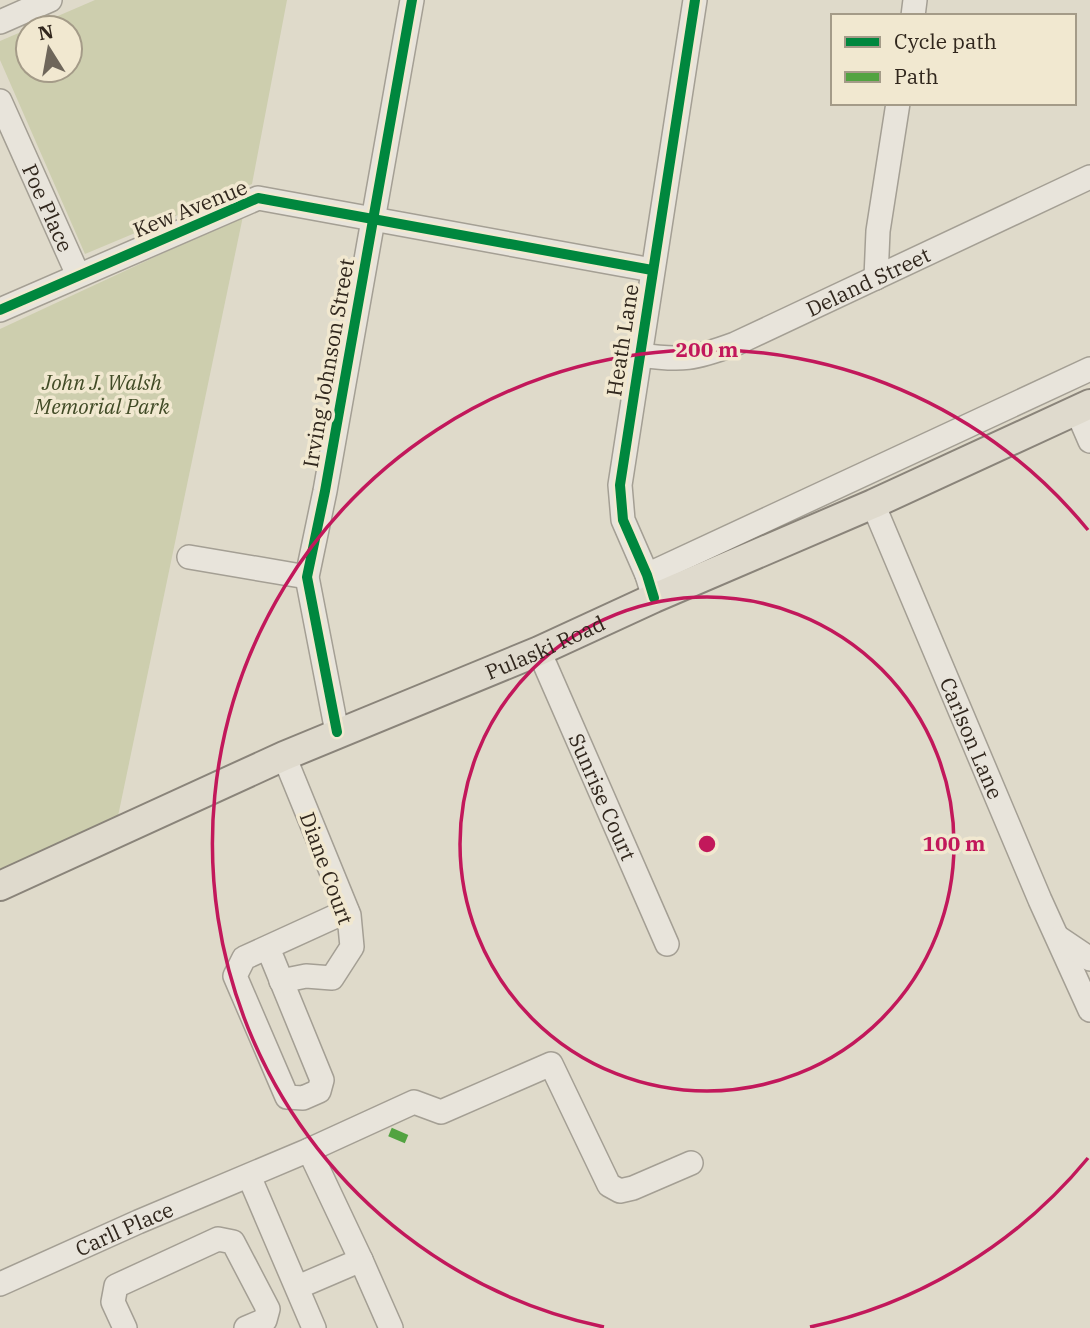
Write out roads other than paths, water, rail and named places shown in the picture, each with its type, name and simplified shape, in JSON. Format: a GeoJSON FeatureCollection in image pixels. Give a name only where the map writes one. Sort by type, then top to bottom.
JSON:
{"type":"FeatureCollection","features":[{"type":"Feature","properties":{"kind":"main road","name":"Pulaski Road"},"geometry":{"type":"LineString","coordinates":[[0,887],[284,755],[539,651],[650,587],[873,504],[1083,407]]}},
{"type":"Feature","properties":{"kind":"street"},"geometry":{"type":"LineString","coordinates":[[0,22],[50,0]]}},
{"type":"Feature","properties":{"kind":"street","name":"Irving Johnson Street"},"geometry":{"type":"LineString","coordinates":[[337,732],[307,577],[325,491],[412,0]]}},
{"type":"Feature","properties":{"kind":"street","name":"Heath Lane"},"geometry":{"type":"LineString","coordinates":[[650,587],[624,520],[620,485],[695,0]]}},
{"type":"Feature","properties":{"kind":"street","name":"Poe Place"},"geometry":{"type":"LineString","coordinates":[[0,101],[78,275]]}},
{"type":"Feature","properties":{"kind":"street"},"geometry":{"type":"LineString","coordinates":[[876,278],[878,230],[898,105]]}},
{"type":"Feature","properties":{"kind":"street","name":"Deland Street"},"geometry":{"type":"LineString","coordinates":[[639,355],[675,359],[700,357],[735,344],[1090,177]]}},
{"type":"Feature","properties":{"kind":"street","name":"Kew Avenue"},"geometry":{"type":"LineString","coordinates":[[0,310],[258,198],[652,270]]}},
{"type":"Feature","properties":{"kind":"street"},"geometry":{"type":"LineString","coordinates":[[650,587],[1090,369]]}},
{"type":"Feature","properties":{"kind":"street"},"geometry":{"type":"LineString","coordinates":[[1083,407],[1090,441]]}},
{"type":"Feature","properties":{"kind":"street","name":"Carlson Lane"},"geometry":{"type":"LineString","coordinates":[[873,504],[1035,888],[1090,1010]]}},
{"type":"Feature","properties":{"kind":"street"},"geometry":{"type":"LineString","coordinates":[[189,557],[307,577]]}},
{"type":"Feature","properties":{"kind":"street","name":"Sunrise Court"},"geometry":{"type":"LineString","coordinates":[[539,651],[667,944]]}},
{"type":"Feature","properties":{"kind":"street","name":"Diane Court"},"geometry":{"type":"LineString","coordinates":[[281,981],[306,976],[332,978],[352,947],[347,911],[284,755]]}},
{"type":"Feature","properties":{"kind":"street"},"geometry":{"type":"LineString","coordinates":[[268,948],[321,1080],[319,1091],[303,1098],[287,1097],[234,976],[244,958],[347,911]]}},
{"type":"Feature","properties":{"kind":"street"},"geometry":{"type":"LineString","coordinates":[[1059,938],[1090,959]]}},
{"type":"Feature","properties":{"kind":"street","name":"Carll Place"},"geometry":{"type":"LineString","coordinates":[[0,1284],[414,1102],[441,1112],[551,1064],[609,1185],[620,1191],[633,1188],[691,1163]]}},
{"type":"Feature","properties":{"kind":"street"},"geometry":{"type":"LineString","coordinates":[[309,1150],[391,1328]]}},
{"type":"Feature","properties":{"kind":"street"},"geometry":{"type":"LineString","coordinates":[[249,1176],[314,1328]]}},
{"type":"Feature","properties":{"kind":"street"},"geometry":{"type":"LineString","coordinates":[[125,1328],[113,1301],[116,1286],[218,1239],[233,1242],[268,1309],[265,1320],[246,1328]]}},
{"type":"Feature","properties":{"kind":"street"},"geometry":{"type":"LineString","coordinates":[[298,1287],[361,1260]]}},
{"type":"Feature","properties":{"kind":"park label","name":"John J. Walsh Memorial Park"},"geometry":{"type":"Point","coordinates":[102,394]}}]}
